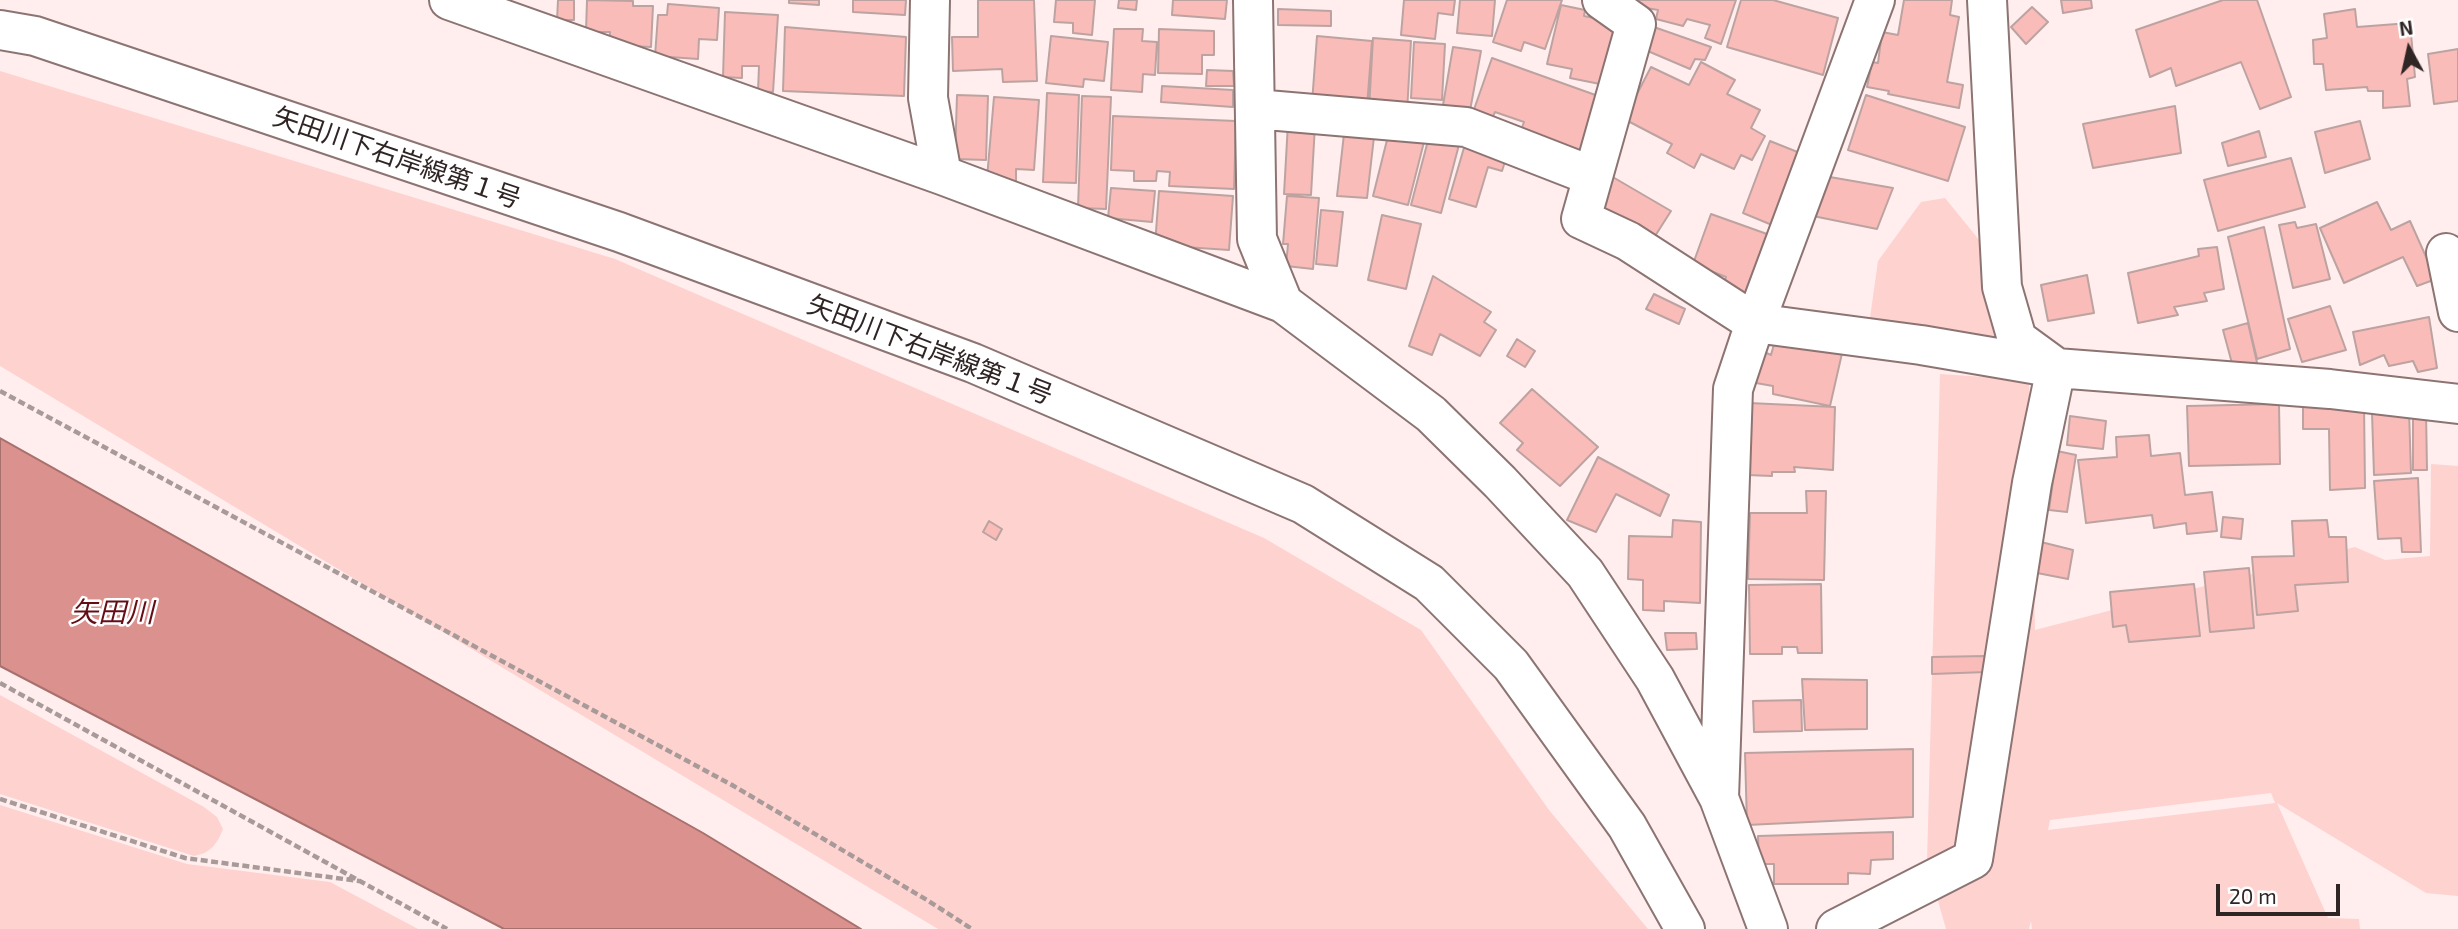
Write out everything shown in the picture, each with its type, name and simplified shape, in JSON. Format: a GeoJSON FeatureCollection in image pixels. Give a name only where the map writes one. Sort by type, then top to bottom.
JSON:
{"type":"FeatureCollection","features":[{"type":"Feature","properties":{"kind":"street"},"geometry":{"type":"LineString","coordinates":[[449,0],[533,15],[942,175],[1283,303],[1431,414],[1500,482],[1585,573],[1655,679],[1720,798],[1768,929]]}},
{"type":"Feature","properties":{"kind":"street"},"geometry":{"type":"LineString","coordinates":[[930,0],[928,98],[942,175]]}},
{"type":"Feature","properties":{"kind":"street"},"geometry":{"type":"LineString","coordinates":[[1253,0],[1257,239],[1283,303]]}},
{"type":"Feature","properties":{"kind":"street"},"geometry":{"type":"LineString","coordinates":[[1602,0],[1636,24],[1581,219],[1628,241],[1755,323],[1921,345],[2056,368],[2330,389],[2458,404]]}},
{"type":"Feature","properties":{"kind":"street"},"geometry":{"type":"LineString","coordinates":[[1720,798],[1733,389],[1875,0]]}},
{"type":"Feature","properties":{"kind":"street"},"geometry":{"type":"LineString","coordinates":[[1987,0],[2002,287],[2017,339],[2056,368]]}},
{"type":"Feature","properties":{"kind":"street","name":"矢田川下右岸線第１号"},"geometry":{"type":"LineString","coordinates":[[0,30],[35,36],[620,232],[973,363],[1303,504],[1429,583],[1511,665],[1627,826],[1685,929]]}},
{"type":"Feature","properties":{"kind":"street"},"geometry":{"type":"LineString","coordinates":[[1255,110],[1466,127],[1592,176]]}},
{"type":"Feature","properties":{"kind":"street"},"geometry":{"type":"LineString","coordinates":[[2446,253],[2458,312]]}},
{"type":"Feature","properties":{"kind":"street"},"geometry":{"type":"LineString","coordinates":[[1836,929],[1973,859],[2032,483],[2056,368]]}},
{"type":"Feature","properties":{"kind":"path"},"geometry":{"type":"LineString","coordinates":[[0,391],[732,785],[972,929]]}},
{"type":"Feature","properties":{"kind":"path"},"geometry":{"type":"LineString","coordinates":[[0,683],[447,929]]}},
{"type":"Feature","properties":{"kind":"path"},"geometry":{"type":"LineString","coordinates":[[0,799],[185,858],[362,882]]}},
{"type":"Feature","properties":{"kind":"shaded area"},"geometry":{"type":"Polygon","coordinates":[[[0,71],[615,259],[1264,538],[1421,630],[1549,810],[1648,929],[938,929],[0,366],[0,71]]]}},
{"type":"Feature","properties":{"kind":"shaded area"},"geometry":{"type":"Polygon","coordinates":[[[1945,198],[1980,241],[2002,343],[1870,318],[1878,261],[1921,202],[1945,198]]]}},
{"type":"Feature","properties":{"kind":"shaded area"},"geometry":{"type":"Polygon","coordinates":[[[1940,374],[2029,380],[2035,630],[2355,547],[2385,560],[2430,556],[2431,464],[2458,466],[2458,896],[2426,893],[2277,803],[2328,918],[2359,919],[2360,929],[2032,929],[2031,921],[2029,929],[1946,929],[1927,862],[1940,374]],[[2271,793],[2050,820],[2048,830],[2275,803],[2271,793]]]}},
{"type":"Feature","properties":{"kind":"shaded area"},"geometry":{"type":"Polygon","coordinates":[[[0,695],[204,807],[217,817],[223,829],[216,843],[205,853],[194,856],[0,794],[0,695]]]}},
{"type":"Feature","properties":{"kind":"shaded area"},"geometry":{"type":"Polygon","coordinates":[[[0,805],[187,864],[330,882],[418,929],[0,929],[0,805]]]}},
{"type":"Feature","properties":{"kind":"water","name":"矢田川"},"geometry":{"type":"Polygon","coordinates":[[[0,438],[703,833],[861,929],[504,929],[0,666],[0,438]]]}},
{"type":"Feature","properties":{"kind":"building"},"geometry":{"type":"Polygon","coordinates":[[[558,0],[574,0],[574,20],[557,20],[558,0]]]}},
{"type":"Feature","properties":{"kind":"building"},"geometry":{"type":"Polygon","coordinates":[[[587,0],[633,1],[633,6],[653,6],[651,47],[609,45],[610,32],[586,32],[587,0]]]}},
{"type":"Feature","properties":{"kind":"building"},"geometry":{"type":"Polygon","coordinates":[[[789,0],[819,0],[819,5],[789,3],[789,0]]]}},
{"type":"Feature","properties":{"kind":"building"},"geometry":{"type":"Polygon","coordinates":[[[853,0],[906,0],[905,15],[853,12],[853,0]]]}},
{"type":"Feature","properties":{"kind":"building"},"geometry":{"type":"Polygon","coordinates":[[[978,0],[1034,0],[1037,81],[1003,82],[1002,69],[953,71],[952,37],[978,37],[978,0]]]}},
{"type":"Feature","properties":{"kind":"building"},"geometry":{"type":"Polygon","coordinates":[[[1056,0],[1095,0],[1092,35],[1073,33],[1073,23],[1054,22],[1056,0]]]}},
{"type":"Feature","properties":{"kind":"building"},"geometry":{"type":"Polygon","coordinates":[[[1119,0],[1137,0],[1136,10],[1118,8],[1119,0]]]}},
{"type":"Feature","properties":{"kind":"building"},"geometry":{"type":"Polygon","coordinates":[[[1173,0],[1227,0],[1225,19],[1172,15],[1173,0]]]}},
{"type":"Feature","properties":{"kind":"building"},"geometry":{"type":"Polygon","coordinates":[[[1404,0],[1455,0],[1453,15],[1438,13],[1435,39],[1401,35],[1404,0]]]}},
{"type":"Feature","properties":{"kind":"building"},"geometry":{"type":"Polygon","coordinates":[[[1460,0],[1495,0],[1492,36],[1457,33],[1460,0]]]}},
{"type":"Feature","properties":{"kind":"building"},"geometry":{"type":"Polygon","coordinates":[[[1507,0],[1562,0],[1545,49],[1524,42],[1521,51],[1493,42],[1507,0]]]}},
{"type":"Feature","properties":{"kind":"building"},"geometry":{"type":"Polygon","coordinates":[[[1637,0],[1736,0],[1721,44],[1705,38],[1710,25],[1687,19],[1683,26],[1656,19],[1658,10],[1635,6],[1637,0]]]}},
{"type":"Feature","properties":{"kind":"building"},"geometry":{"type":"Polygon","coordinates":[[[1741,0],[1773,0],[1838,18],[1823,75],[1727,47],[1741,0]]]}},
{"type":"Feature","properties":{"kind":"building"},"geometry":{"type":"Polygon","coordinates":[[[1904,0],[1952,0],[1950,15],[1959,17],[1947,82],[1963,85],[1959,108],[1888,94],[1889,91],[1867,87],[1872,62],[1878,63],[1882,32],[1898,35],[1904,0]]]}},
{"type":"Feature","properties":{"kind":"building"},"geometry":{"type":"Polygon","coordinates":[[[2061,0],[2091,0],[2092,8],[2063,13],[2061,0]]]}},
{"type":"Feature","properties":{"kind":"building"},"geometry":{"type":"Polygon","coordinates":[[[2223,0],[2257,0],[2291,97],[2260,109],[2241,62],[2176,86],[2171,68],[2150,77],[2136,30],[2223,0]]]}},
{"type":"Feature","properties":{"kind":"building"},"geometry":{"type":"Polygon","coordinates":[[[668,4],[719,8],[717,40],[699,39],[698,59],[655,56],[658,15],[667,15],[668,4]]]}},
{"type":"Feature","properties":{"kind":"building"},"geometry":{"type":"Polygon","coordinates":[[[1561,5],[1585,10],[1584,16],[1619,23],[1605,85],[1570,78],[1572,69],[1547,64],[1561,5]]]}},
{"type":"Feature","properties":{"kind":"building"},"geometry":{"type":"Polygon","coordinates":[[[2032,7],[2048,22],[2026,44],[2011,27],[2032,7]]]}},
{"type":"Feature","properties":{"kind":"building"},"geometry":{"type":"Polygon","coordinates":[[[1278,9],[1331,11],[1331,26],[1278,25],[1278,9]]]}},
{"type":"Feature","properties":{"kind":"building"},"geometry":{"type":"Polygon","coordinates":[[[2355,9],[2357,27],[2410,23],[2415,77],[2407,79],[2410,106],[2383,108],[2383,91],[2368,91],[2367,87],[2326,90],[2323,64],[2314,64],[2313,40],[2327,38],[2324,14],[2355,9]]]}},
{"type":"Feature","properties":{"kind":"building"},"geometry":{"type":"Polygon","coordinates":[[[725,12],[778,15],[773,92],[758,91],[759,66],[742,66],[742,78],[723,77],[725,12]]]}},
{"type":"Feature","properties":{"kind":"building"},"geometry":{"type":"Polygon","coordinates":[[[1651,26],[1711,47],[1705,60],[1695,59],[1690,69],[1643,49],[1651,26]]]}},
{"type":"Feature","properties":{"kind":"building"},"geometry":{"type":"Polygon","coordinates":[[[785,27],[906,37],[904,96],[783,91],[785,27]]]}},
{"type":"Feature","properties":{"kind":"building"},"geometry":{"type":"Polygon","coordinates":[[[1114,29],[1143,29],[1142,41],[1157,42],[1155,75],[1143,74],[1142,92],[1111,90],[1114,29]]]}},
{"type":"Feature","properties":{"kind":"building"},"geometry":{"type":"Polygon","coordinates":[[[1159,29],[1214,31],[1214,55],[1202,55],[1202,74],[1158,73],[1159,29]]]}},
{"type":"Feature","properties":{"kind":"building"},"geometry":{"type":"Polygon","coordinates":[[[1051,36],[1108,42],[1104,81],[1084,79],[1083,87],[1046,83],[1051,36]]]}},
{"type":"Feature","properties":{"kind":"building"},"geometry":{"type":"Polygon","coordinates":[[[1317,36],[1372,41],[1367,107],[1312,103],[1317,36]]]}},
{"type":"Feature","properties":{"kind":"building"},"geometry":{"type":"Polygon","coordinates":[[[1373,38],[1411,41],[1407,112],[1369,109],[1373,38]]]}},
{"type":"Feature","properties":{"kind":"building"},"geometry":{"type":"Polygon","coordinates":[[[1414,42],[1445,44],[1442,100],[1411,98],[1414,42]]]}},
{"type":"Feature","properties":{"kind":"building"},"geometry":{"type":"Polygon","coordinates":[[[1453,47],[1481,51],[1469,116],[1442,111],[1453,47]]]}},
{"type":"Feature","properties":{"kind":"building"},"geometry":{"type":"Polygon","coordinates":[[[2458,49],[2458,101],[2434,104],[2428,54],[2458,49]]]}},
{"type":"Feature","properties":{"kind":"building"},"geometry":{"type":"Polygon","coordinates":[[[1492,58],[1601,97],[1581,158],[1519,136],[1524,122],[1495,112],[1489,125],[1471,118],[1492,58]]]}},
{"type":"Feature","properties":{"kind":"building"},"geometry":{"type":"Polygon","coordinates":[[[1701,62],[1735,80],[1727,94],[1760,110],[1751,128],[1765,136],[1752,160],[1741,155],[1734,169],[1701,154],[1694,168],[1667,153],[1672,144],[1624,119],[1651,67],[1689,85],[1701,62]]]}},
{"type":"Feature","properties":{"kind":"building"},"geometry":{"type":"Polygon","coordinates":[[[1207,70],[1233,71],[1234,86],[1206,86],[1207,70]]]}},
{"type":"Feature","properties":{"kind":"building"},"geometry":{"type":"Polygon","coordinates":[[[1162,86],[1233,90],[1233,107],[1161,102],[1162,86]]]}},
{"type":"Feature","properties":{"kind":"building"},"geometry":{"type":"Polygon","coordinates":[[[1047,93],[1079,95],[1076,183],[1043,182],[1047,93]]]}},
{"type":"Feature","properties":{"kind":"building"},"geometry":{"type":"Polygon","coordinates":[[[957,95],[988,96],[986,160],[955,159],[957,95]]]}},
{"type":"Feature","properties":{"kind":"building"},"geometry":{"type":"Polygon","coordinates":[[[1866,95],[1965,127],[1948,181],[1848,150],[1866,95]]]}},
{"type":"Feature","properties":{"kind":"building"},"geometry":{"type":"Polygon","coordinates":[[[1082,96],[1111,97],[1106,209],[1078,208],[1082,96]]]}},
{"type":"Feature","properties":{"kind":"building"},"geometry":{"type":"Polygon","coordinates":[[[994,97],[1039,100],[1034,170],[1016,169],[1016,181],[987,178],[994,97]]]}},
{"type":"Feature","properties":{"kind":"building"},"geometry":{"type":"Polygon","coordinates":[[[2175,106],[2181,153],[2093,168],[2083,124],[2175,106]]]}},
{"type":"Feature","properties":{"kind":"building"},"geometry":{"type":"Polygon","coordinates":[[[1113,116],[1236,121],[1234,189],[1169,186],[1170,172],[1157,171],[1156,181],[1134,181],[1134,171],[1111,170],[1113,116]]]}},
{"type":"Feature","properties":{"kind":"building"},"geometry":{"type":"Polygon","coordinates":[[[2360,121],[2370,159],[2325,173],[2315,132],[2360,121]]]}},
{"type":"Feature","properties":{"kind":"building"},"geometry":{"type":"Polygon","coordinates":[[[1288,123],[1315,125],[1311,195],[1284,194],[1288,123]]]}},
{"type":"Feature","properties":{"kind":"building"},"geometry":{"type":"Polygon","coordinates":[[[1345,125],[1375,128],[1367,198],[1337,196],[1345,125]]]}},
{"type":"Feature","properties":{"kind":"building"},"geometry":{"type":"Polygon","coordinates":[[[2259,131],[2266,157],[2228,166],[2222,143],[2259,131]]]}},
{"type":"Feature","properties":{"kind":"building"},"geometry":{"type":"Polygon","coordinates":[[[1389,132],[1424,142],[1408,205],[1373,196],[1389,132]]]}},
{"type":"Feature","properties":{"kind":"building"},"geometry":{"type":"Polygon","coordinates":[[[1430,133],[1460,141],[1441,213],[1411,205],[1430,133]]]}},
{"type":"Feature","properties":{"kind":"building"},"geometry":{"type":"Polygon","coordinates":[[[1468,134],[1510,146],[1502,171],[1488,167],[1476,207],[1449,199],[1468,134]]]}},
{"type":"Feature","properties":{"kind":"building"},"geometry":{"type":"Polygon","coordinates":[[[1770,141],[1800,153],[1772,225],[1743,213],[1770,141]]]}},
{"type":"Feature","properties":{"kind":"building"},"geometry":{"type":"Polygon","coordinates":[[[2291,158],[2305,207],[2218,231],[2204,180],[2291,158]]]}},
{"type":"Feature","properties":{"kind":"building"},"geometry":{"type":"Polygon","coordinates":[[[1611,176],[1671,211],[1650,244],[1590,210],[1611,176]]]}},
{"type":"Feature","properties":{"kind":"building"},"geometry":{"type":"Polygon","coordinates":[[[1830,177],[1893,188],[1877,229],[1813,216],[1830,177]]]}},
{"type":"Feature","properties":{"kind":"building"},"geometry":{"type":"Polygon","coordinates":[[[1111,188],[1155,191],[1152,222],[1108,218],[1111,188]]]}},
{"type":"Feature","properties":{"kind":"building"},"geometry":{"type":"Polygon","coordinates":[[[1159,191],[1233,196],[1229,250],[1155,245],[1159,191]]]}},
{"type":"Feature","properties":{"kind":"building"},"geometry":{"type":"Polygon","coordinates":[[[1287,196],[1319,198],[1313,269],[1286,266],[1288,244],[1283,244],[1287,196]]]}},
{"type":"Feature","properties":{"kind":"building"},"geometry":{"type":"Polygon","coordinates":[[[2377,202],[2391,230],[2410,221],[2436,279],[2417,286],[2403,257],[2344,283],[2320,228],[2377,202]]]}},
{"type":"Feature","properties":{"kind":"building"},"geometry":{"type":"Polygon","coordinates":[[[1321,210],[1343,212],[1337,266],[1316,264],[1321,210]]]}},
{"type":"Feature","properties":{"kind":"building"},"geometry":{"type":"Polygon","coordinates":[[[1711,214],[1767,234],[1746,293],[1723,285],[1726,277],[1693,264],[1711,214]]]}},
{"type":"Feature","properties":{"kind":"building"},"geometry":{"type":"Polygon","coordinates":[[[1382,215],[1421,224],[1406,289],[1368,280],[1382,215]]]}},
{"type":"Feature","properties":{"kind":"building"},"geometry":{"type":"Polygon","coordinates":[[[2295,222],[2297,228],[2316,224],[2330,279],[2293,288],[2279,225],[2295,222]]]}},
{"type":"Feature","properties":{"kind":"building"},"geometry":{"type":"Polygon","coordinates":[[[2264,227],[2290,349],[2257,359],[2228,237],[2264,227]]]}},
{"type":"Feature","properties":{"kind":"building"},"geometry":{"type":"Polygon","coordinates":[[[2217,247],[2224,289],[2204,293],[2207,301],[2174,307],[2178,315],[2138,323],[2128,273],[2199,256],[2198,249],[2217,247]]]}},
{"type":"Feature","properties":{"kind":"building"},"geometry":{"type":"Polygon","coordinates":[[[2087,275],[2094,313],[2048,321],[2041,285],[2087,275]]]}},
{"type":"Feature","properties":{"kind":"building"},"geometry":{"type":"Polygon","coordinates":[[[1433,276],[1491,312],[1484,322],[1496,330],[1480,356],[1440,334],[1432,355],[1409,346],[1433,276]]]}},
{"type":"Feature","properties":{"kind":"building"},"geometry":{"type":"Polygon","coordinates":[[[1654,294],[1685,309],[1679,324],[1646,309],[1654,294]]]}},
{"type":"Feature","properties":{"kind":"building"},"geometry":{"type":"Polygon","coordinates":[[[2330,306],[2346,350],[2302,362],[2288,319],[2330,306]]]}},
{"type":"Feature","properties":{"kind":"building"},"geometry":{"type":"Polygon","coordinates":[[[2429,317],[2437,368],[2418,372],[2413,361],[2389,366],[2384,355],[2360,365],[2353,332],[2429,317]]]}},
{"type":"Feature","properties":{"kind":"building"},"geometry":{"type":"Polygon","coordinates":[[[2248,323],[2258,367],[2233,367],[2223,330],[2248,323]]]}},
{"type":"Feature","properties":{"kind":"building"},"geometry":{"type":"Polygon","coordinates":[[[1776,337],[1843,349],[1830,406],[1773,394],[1773,386],[1756,383],[1762,351],[1771,355],[1776,337]]]}},
{"type":"Feature","properties":{"kind":"building"},"geometry":{"type":"Polygon","coordinates":[[[1517,339],[1535,351],[1525,367],[1507,356],[1517,339]]]}},
{"type":"Feature","properties":{"kind":"building"},"geometry":{"type":"Polygon","coordinates":[[[1532,389],[1598,447],[1560,486],[1517,450],[1523,443],[1500,423],[1532,389]]]}},
{"type":"Feature","properties":{"kind":"building"},"geometry":{"type":"Polygon","coordinates":[[[1749,403],[1835,407],[1833,470],[1794,467],[1795,472],[1772,472],[1772,476],[1747,475],[1749,403]]]}},
{"type":"Feature","properties":{"kind":"building"},"geometry":{"type":"Polygon","coordinates":[[[2279,404],[2280,464],[2189,466],[2187,406],[2279,404]]]}},
{"type":"Feature","properties":{"kind":"building"},"geometry":{"type":"Polygon","coordinates":[[[2303,405],[2364,405],[2365,488],[2330,490],[2329,429],[2303,429],[2303,405]]]}},
{"type":"Feature","properties":{"kind":"building"},"geometry":{"type":"Polygon","coordinates":[[[2409,411],[2411,473],[2374,475],[2372,413],[2409,411]]]}},
{"type":"Feature","properties":{"kind":"building"},"geometry":{"type":"Polygon","coordinates":[[[2413,411],[2426,411],[2427,470],[2413,470],[2413,411]]]}},
{"type":"Feature","properties":{"kind":"building"},"geometry":{"type":"Polygon","coordinates":[[[2070,416],[2106,421],[2103,449],[2067,445],[2070,416]]]}},
{"type":"Feature","properties":{"kind":"building"},"geometry":{"type":"Polygon","coordinates":[[[2149,435],[2151,456],[2180,453],[2185,495],[2212,492],[2217,531],[2187,534],[2186,523],[2154,528],[2152,515],[2086,523],[2078,460],[2117,457],[2116,437],[2149,435]]]}},
{"type":"Feature","properties":{"kind":"building"},"geometry":{"type":"Polygon","coordinates":[[[2057,451],[2076,455],[2067,512],[2049,510],[2057,451]]]}},
{"type":"Feature","properties":{"kind":"building"},"geometry":{"type":"Polygon","coordinates":[[[1598,457],[1669,495],[1660,516],[1616,494],[1596,532],[1567,520],[1598,457]]]}},
{"type":"Feature","properties":{"kind":"building"},"geometry":{"type":"Polygon","coordinates":[[[2418,478],[2421,552],[2402,552],[2401,538],[2378,539],[2374,481],[2418,478]]]}},
{"type":"Feature","properties":{"kind":"building"},"geometry":{"type":"Polygon","coordinates":[[[1806,491],[1826,491],[1824,580],[1748,579],[1750,513],[1807,513],[1806,491]]]}},
{"type":"Feature","properties":{"kind":"building"},"geometry":{"type":"Polygon","coordinates":[[[2223,517],[2243,519],[2241,539],[2221,537],[2223,517]]]}},
{"type":"Feature","properties":{"kind":"building"},"geometry":{"type":"Polygon","coordinates":[[[1673,520],[1701,522],[1700,603],[1664,601],[1664,611],[1643,610],[1643,580],[1628,579],[1629,536],[1672,537],[1673,520]]]}},
{"type":"Feature","properties":{"kind":"building"},"geometry":{"type":"Polygon","coordinates":[[[2327,520],[2329,537],[2346,537],[2348,582],[2295,585],[2298,611],[2257,615],[2252,557],[2294,556],[2292,521],[2327,520]]]}},
{"type":"Feature","properties":{"kind":"building"},"geometry":{"type":"Polygon","coordinates":[[[989,521],[1002,529],[996,540],[983,532],[989,521]]]}},
{"type":"Feature","properties":{"kind":"building"},"geometry":{"type":"Polygon","coordinates":[[[2037,541],[2073,550],[2068,579],[2032,572],[2037,541]]]}},
{"type":"Feature","properties":{"kind":"building"},"geometry":{"type":"Polygon","coordinates":[[[2249,568],[2254,628],[2210,632],[2204,572],[2249,568]]]}},
{"type":"Feature","properties":{"kind":"building"},"geometry":{"type":"Polygon","coordinates":[[[1821,584],[1822,653],[1798,653],[1797,647],[1782,647],[1782,654],[1750,654],[1749,585],[1821,584]]]}},
{"type":"Feature","properties":{"kind":"building"},"geometry":{"type":"Polygon","coordinates":[[[2194,584],[2200,636],[2129,642],[2126,625],[2113,627],[2110,592],[2194,584]]]}},
{"type":"Feature","properties":{"kind":"building"},"geometry":{"type":"Polygon","coordinates":[[[1665,633],[1696,633],[1697,649],[1667,650],[1665,633]]]}},
{"type":"Feature","properties":{"kind":"building"},"geometry":{"type":"Polygon","coordinates":[[[1985,656],[1986,672],[1932,674],[1932,657],[1985,656]]]}},
{"type":"Feature","properties":{"kind":"building"},"geometry":{"type":"Polygon","coordinates":[[[1802,679],[1867,680],[1867,729],[1805,730],[1802,679]]]}},
{"type":"Feature","properties":{"kind":"building"},"geometry":{"type":"Polygon","coordinates":[[[1801,700],[1802,731],[1754,732],[1753,701],[1801,700]]]}},
{"type":"Feature","properties":{"kind":"building"},"geometry":{"type":"Polygon","coordinates":[[[1913,749],[1913,817],[1747,825],[1745,753],[1913,749]]]}},
{"type":"Feature","properties":{"kind":"building"},"geometry":{"type":"Polygon","coordinates":[[[1893,832],[1893,859],[1871,860],[1870,874],[1848,873],[1848,884],[1774,884],[1774,864],[1759,864],[1758,836],[1893,832]]]}}]}
